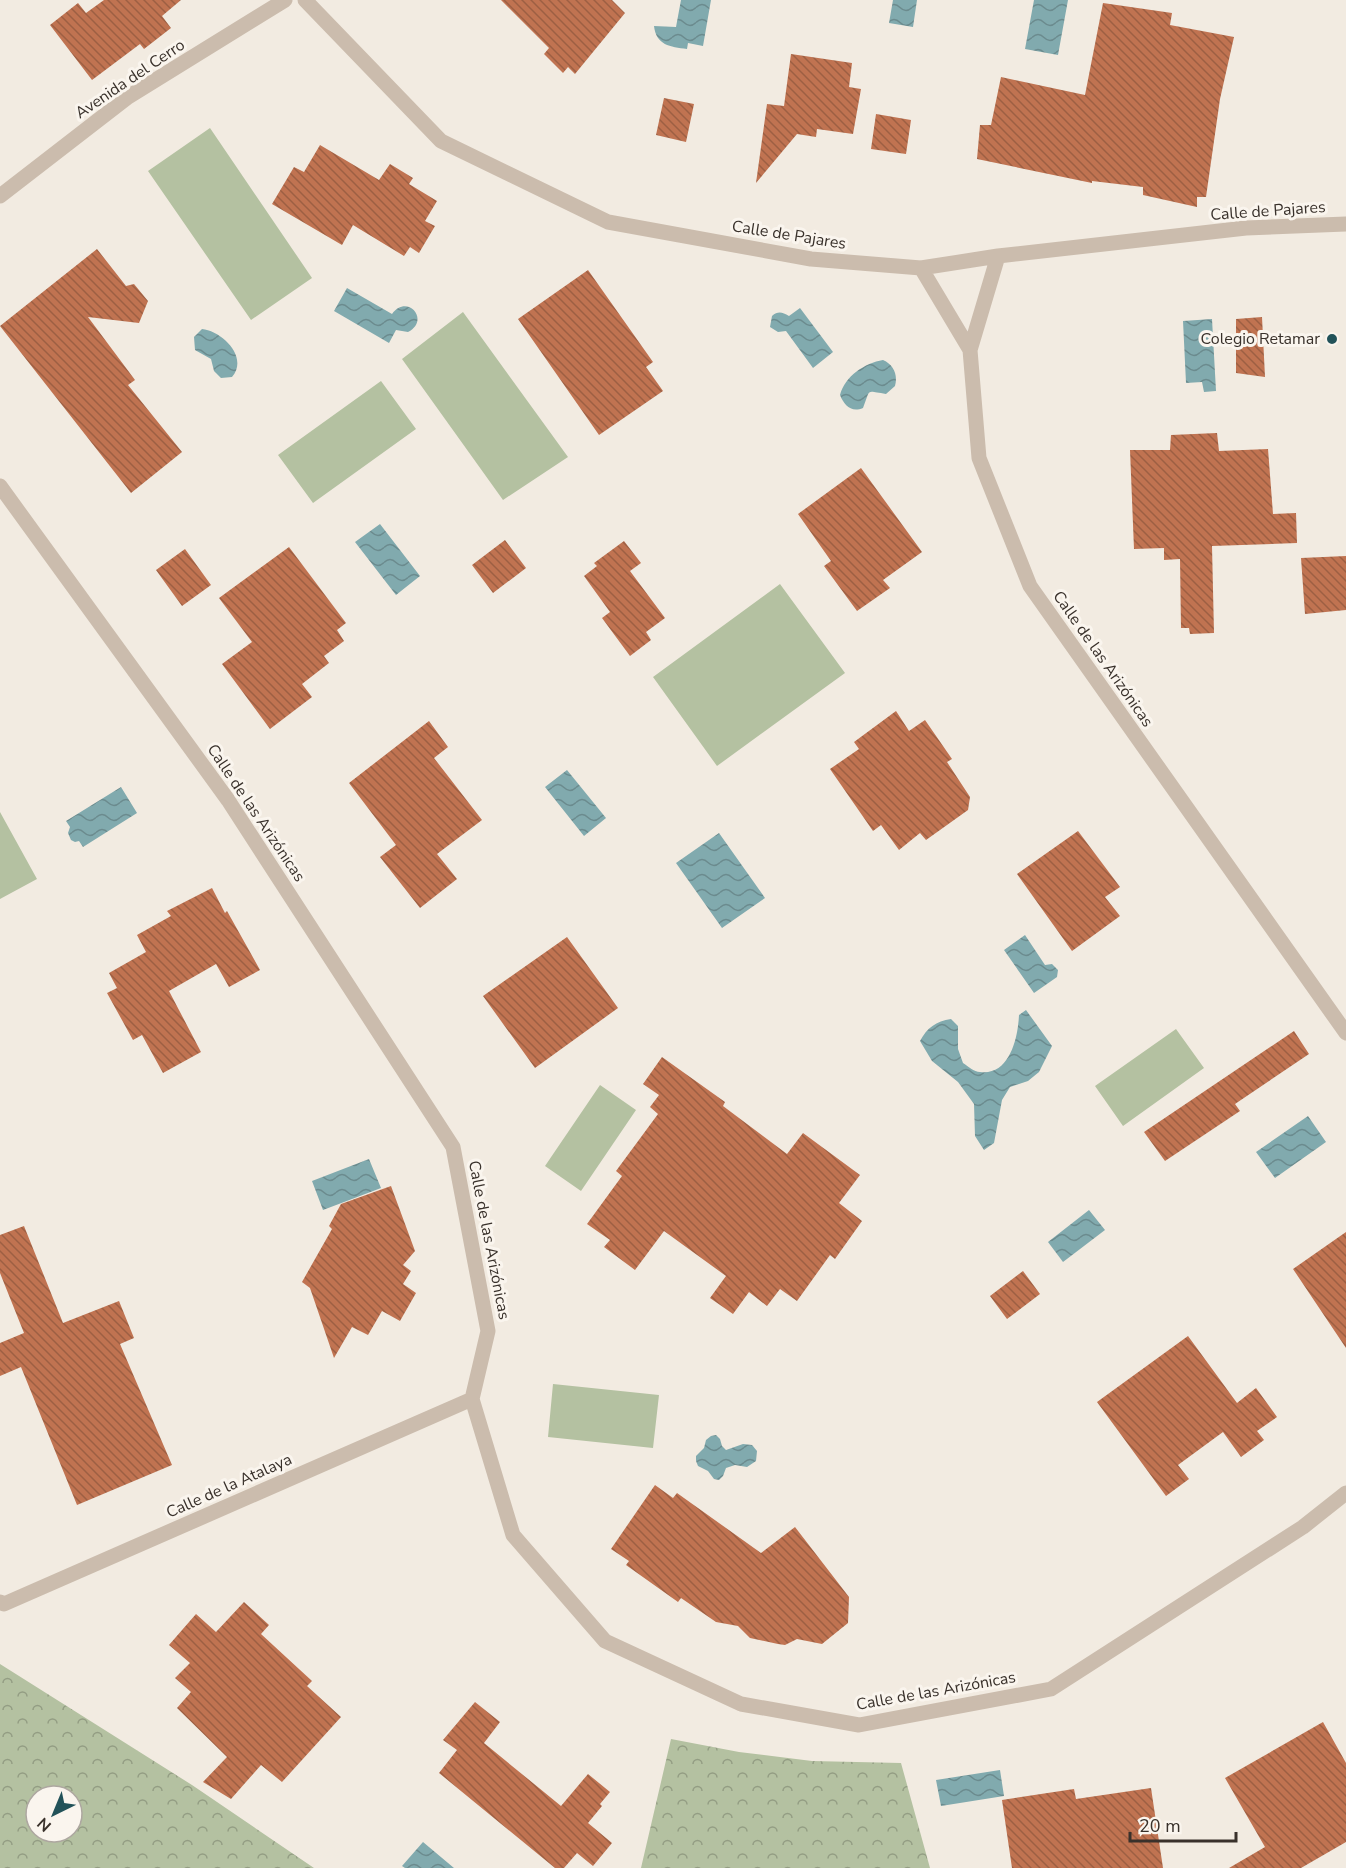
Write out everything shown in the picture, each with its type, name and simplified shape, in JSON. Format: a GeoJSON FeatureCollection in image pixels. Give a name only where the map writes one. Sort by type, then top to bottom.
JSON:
{"type":"FeatureCollection","features":[{"type":"Feature","properties":{"kind":"street","name":"Avenida del Cerro"},"geometry":{"type":"LineString","coordinates":[[0,196],[128,98],[285,0]]}},
{"type":"Feature","properties":{"kind":"street","name":"Calle de Pajares"},"geometry":{"type":"LineString","coordinates":[[305,0],[441,141],[608,222],[811,260],[921,268],[998,256],[1246,228],[1346,224]]}},
{"type":"Feature","properties":{"kind":"street","name":"Calle de las Arizónicas"},"geometry":{"type":"LineString","coordinates":[[998,256],[970,350],[980,458],[1030,586],[1346,1033]]}},
{"type":"Feature","properties":{"kind":"street"},"geometry":{"type":"LineString","coordinates":[[921,268],[970,350]]}},
{"type":"Feature","properties":{"kind":"street","name":"Calle de las Arizónicas"},"geometry":{"type":"LineString","coordinates":[[0,486],[228,800],[453,1147],[488,1331],[472,1399],[513,1535],[605,1641],[741,1704],[859,1725],[1051,1689],[1303,1527],[1346,1493]]}},
{"type":"Feature","properties":{"kind":"street","name":"Calle de la Atalaya"},"geometry":{"type":"LineString","coordinates":[[0,1602],[4,1604],[472,1399]]}},
{"type":"Feature","properties":{"kind":"green space"},"geometry":{"type":"Polygon","coordinates":[[[210,128],[312,278],[251,320],[148,171],[210,128]]]}},
{"type":"Feature","properties":{"kind":"green space"},"geometry":{"type":"Polygon","coordinates":[[[463,312],[568,457],[503,500],[402,359],[463,312]]]}},
{"type":"Feature","properties":{"kind":"green space"},"geometry":{"type":"Polygon","coordinates":[[[381,381],[416,429],[313,503],[278,455],[381,381]]]}},
{"type":"Feature","properties":{"kind":"green space"},"geometry":{"type":"Polygon","coordinates":[[[780,584],[845,673],[717,766],[653,677],[780,584]]]}},
{"type":"Feature","properties":{"kind":"green space"},"geometry":{"type":"Polygon","coordinates":[[[0,812],[37,879],[0,899],[0,812]]]}},
{"type":"Feature","properties":{"kind":"green space"},"geometry":{"type":"Polygon","coordinates":[[[1176,1029],[1204,1068],[1123,1126],[1095,1086],[1176,1029]]]}},
{"type":"Feature","properties":{"kind":"green space"},"geometry":{"type":"Polygon","coordinates":[[[600,1085],[636,1110],[581,1191],[545,1166],[600,1085]]]}},
{"type":"Feature","properties":{"kind":"green space"},"geometry":{"type":"Polygon","coordinates":[[[553,1384],[659,1395],[653,1448],[548,1437],[553,1384]]]}},
{"type":"Feature","properties":{"kind":"green space"},"geometry":{"type":"Polygon","coordinates":[[[0,1664],[192,1785],[314,1868],[0,1868],[0,1664]]]}},
{"type":"Feature","properties":{"kind":"green space"},"geometry":{"type":"Polygon","coordinates":[[[671,1739],[739,1752],[812,1761],[901,1763],[930,1868],[641,1868],[671,1739]]]}},
{"type":"Feature","properties":{"kind":"water"},"geometry":{"type":"Polygon","coordinates":[[[681,0],[711,0],[703,46],[688,43],[687,49],[675,47],[661,41],[655,32],[654,26],[676,27],[681,0]]]}},
{"type":"Feature","properties":{"kind":"water"},"geometry":{"type":"Polygon","coordinates":[[[893,0],[917,0],[913,27],[889,23],[893,0]]]}},
{"type":"Feature","properties":{"kind":"water"},"geometry":{"type":"Polygon","coordinates":[[[1034,0],[1068,0],[1058,55],[1025,49],[1034,0]]]}},
{"type":"Feature","properties":{"kind":"water"},"geometry":{"type":"Polygon","coordinates":[[[347,288],[392,314],[398,308],[410,307],[417,315],[415,327],[408,332],[396,330],[389,343],[334,311],[347,288]]]}},
{"type":"Feature","properties":{"kind":"water"},"geometry":{"type":"Polygon","coordinates":[[[800,308],[833,352],[813,368],[786,331],[778,332],[770,327],[774,314],[789,316],[800,308]]]}},
{"type":"Feature","properties":{"kind":"water"},"geometry":{"type":"Polygon","coordinates":[[[1212,319],[1216,391],[1204,392],[1202,382],[1186,383],[1183,321],[1212,319]]]}},
{"type":"Feature","properties":{"kind":"water"},"geometry":{"type":"Polygon","coordinates":[[[202,329],[218,335],[231,346],[237,361],[232,377],[221,378],[214,371],[211,359],[195,350],[194,337],[202,329]]]}},
{"type":"Feature","properties":{"kind":"water"},"geometry":{"type":"Polygon","coordinates":[[[883,360],[894,371],[895,386],[886,394],[870,392],[863,408],[849,407],[840,395],[846,382],[863,367],[883,360]]]}},
{"type":"Feature","properties":{"kind":"water"},"geometry":{"type":"Polygon","coordinates":[[[380,524],[420,576],[396,595],[355,542],[380,524]]]}},
{"type":"Feature","properties":{"kind":"water"},"geometry":{"type":"Polygon","coordinates":[[[567,770],[606,818],[584,836],[545,787],[567,770]]]}},
{"type":"Feature","properties":{"kind":"water"},"geometry":{"type":"Polygon","coordinates":[[[121,787],[137,813],[83,847],[79,841],[71,840],[68,833],[70,827],[66,821],[121,787]]]}},
{"type":"Feature","properties":{"kind":"water"},"geometry":{"type":"Polygon","coordinates":[[[719,833],[765,898],[722,928],[676,863],[719,833]]]}},
{"type":"Feature","properties":{"kind":"water"},"geometry":{"type":"Polygon","coordinates":[[[1025,935],[1045,965],[1052,964],[1058,970],[1057,977],[1034,993],[1004,950],[1025,935]]]}},
{"type":"Feature","properties":{"kind":"water"},"geometry":{"type":"Polygon","coordinates":[[[1026,1010],[1052,1046],[1039,1072],[1028,1081],[1010,1087],[1002,1100],[994,1143],[984,1150],[975,1136],[974,1104],[958,1082],[932,1061],[920,1041],[933,1026],[951,1019],[958,1026],[958,1049],[963,1063],[978,1072],[990,1072],[1005,1062],[1017,1034],[1019,1015],[1026,1010]]]}},
{"type":"Feature","properties":{"kind":"water"},"geometry":{"type":"Polygon","coordinates":[[[1308,1116],[1326,1142],[1275,1178],[1256,1152],[1308,1116]]]}},
{"type":"Feature","properties":{"kind":"water"},"geometry":{"type":"Polygon","coordinates":[[[369,1159],[381,1188],[323,1210],[312,1181],[369,1159]]]}},
{"type":"Feature","properties":{"kind":"water"},"geometry":{"type":"Polygon","coordinates":[[[1089,1210],[1105,1230],[1063,1262],[1048,1242],[1089,1210]]]}},
{"type":"Feature","properties":{"kind":"water"},"geometry":{"type":"Polygon","coordinates":[[[716,1435],[726,1450],[743,1444],[752,1445],[757,1451],[756,1461],[747,1467],[735,1465],[726,1468],[719,1480],[714,1479],[708,1471],[698,1466],[696,1456],[704,1448],[706,1440],[716,1435]]]}},
{"type":"Feature","properties":{"kind":"water"},"geometry":{"type":"Polygon","coordinates":[[[1000,1770],[1004,1796],[941,1806],[936,1780],[1000,1770]]]}},
{"type":"Feature","properties":{"kind":"water"},"geometry":{"type":"Polygon","coordinates":[[[423,1842],[454,1868],[405,1868],[402,1866],[423,1842]]]}},
{"type":"Feature","properties":{"kind":"building"},"geometry":{"type":"Polygon","coordinates":[[[104,0],[181,0],[162,16],[171,28],[144,49],[140,44],[92,80],[50,25],[78,3],[86,13],[104,0]]]}},
{"type":"Feature","properties":{"kind":"building"},"geometry":{"type":"Polygon","coordinates":[[[501,0],[612,0],[625,13],[575,74],[568,67],[563,73],[544,54],[549,48],[501,0]]]}},
{"type":"Feature","properties":{"kind":"building"},"geometry":{"type":"Polygon","coordinates":[[[1103,3],[1172,13],[1170,25],[1234,37],[1220,99],[1206,197],[1197,197],[1197,207],[1143,195],[1143,187],[1092,181],[1092,183],[977,159],[980,125],[991,125],[1001,77],[1085,95],[1103,3]]]}},
{"type":"Feature","properties":{"kind":"building"},"geometry":{"type":"Polygon","coordinates":[[[791,54],[852,63],[849,87],[861,89],[853,134],[817,129],[816,137],[797,134],[756,183],[767,104],[784,106],[791,54]]]}},
{"type":"Feature","properties":{"kind":"building"},"geometry":{"type":"Polygon","coordinates":[[[664,98],[694,104],[686,142],[656,135],[664,98]]]}},
{"type":"Feature","properties":{"kind":"building"},"geometry":{"type":"Polygon","coordinates":[[[876,114],[911,120],[906,154],[871,149],[876,114]]]}},
{"type":"Feature","properties":{"kind":"building"},"geometry":{"type":"Polygon","coordinates":[[[320,145],[379,180],[390,164],[413,178],[409,184],[437,201],[425,221],[435,226],[419,253],[410,247],[404,256],[353,225],[342,245],[272,204],[294,167],[304,172],[320,145]]]}},
{"type":"Feature","properties":{"kind":"building"},"geometry":{"type":"Polygon","coordinates":[[[97,249],[126,286],[134,284],[148,301],[139,323],[88,317],[135,380],[128,385],[182,452],[131,493],[0,326],[97,249]]]}},
{"type":"Feature","properties":{"kind":"building"},"geometry":{"type":"Polygon","coordinates":[[[588,270],[653,362],[646,367],[663,391],[599,435],[518,319],[588,270]]]}},
{"type":"Feature","properties":{"kind":"building"},"geometry":{"type":"Polygon","coordinates":[[[1262,317],[1265,377],[1236,373],[1236,319],[1262,317]]]}},
{"type":"Feature","properties":{"kind":"building"},"geometry":{"type":"Polygon","coordinates":[[[1217,433],[1219,451],[1268,449],[1273,514],[1296,513],[1297,543],[1212,546],[1214,633],[1190,634],[1189,628],[1181,628],[1180,559],[1164,560],[1164,548],[1134,549],[1130,450],[1170,450],[1171,435],[1217,433]]]}},
{"type":"Feature","properties":{"kind":"building"},"geometry":{"type":"Polygon","coordinates":[[[861,468],[922,552],[883,580],[890,588],[857,611],[824,566],[831,561],[798,514],[861,468]]]}},
{"type":"Feature","properties":{"kind":"building"},"geometry":{"type":"Polygon","coordinates":[[[505,540],[526,568],[493,593],[472,565],[505,540]]]}},
{"type":"Feature","properties":{"kind":"building"},"geometry":{"type":"Polygon","coordinates":[[[624,541],[641,563],[630,571],[665,618],[646,632],[651,640],[630,656],[602,618],[610,612],[584,576],[597,566],[594,563],[624,541]]]}},
{"type":"Feature","properties":{"kind":"building"},"geometry":{"type":"Polygon","coordinates":[[[289,547],[346,623],[337,630],[344,641],[324,656],[329,663],[302,684],[312,697],[270,729],[222,664],[252,642],[219,598],[289,547]]]}},
{"type":"Feature","properties":{"kind":"building"},"geometry":{"type":"Polygon","coordinates":[[[185,549],[211,585],[182,606],[156,570],[185,549]]]}},
{"type":"Feature","properties":{"kind":"building"},"geometry":{"type":"Polygon","coordinates":[[[1346,556],[1346,610],[1305,614],[1301,558],[1346,556]]]}},
{"type":"Feature","properties":{"kind":"building"},"geometry":{"type":"Polygon","coordinates":[[[896,711],[909,731],[925,720],[952,759],[947,762],[970,797],[968,810],[926,840],[920,833],[899,850],[881,825],[873,831],[830,769],[859,749],[854,742],[896,711]]]}},
{"type":"Feature","properties":{"kind":"building"},"geometry":{"type":"Polygon","coordinates":[[[429,721],[448,747],[434,758],[482,820],[437,854],[457,879],[420,908],[380,857],[396,845],[349,783],[429,721]]]}},
{"type":"Feature","properties":{"kind":"building"},"geometry":{"type":"Polygon","coordinates":[[[1078,831],[1120,887],[1105,897],[1120,916],[1072,951],[1017,874],[1078,831]]]}},
{"type":"Feature","properties":{"kind":"building"},"geometry":{"type":"Polygon","coordinates":[[[212,888],[260,970],[229,987],[216,964],[169,991],[201,1052],[163,1073],[142,1035],[133,1040],[107,993],[117,988],[109,973],[146,952],[137,935],[171,916],[167,911],[212,888]]]}},
{"type":"Feature","properties":{"kind":"building"},"geometry":{"type":"Polygon","coordinates":[[[567,937],[618,1008],[535,1068],[483,996],[567,937]]]}},
{"type":"Feature","properties":{"kind":"building"},"geometry":{"type":"Polygon","coordinates":[[[1294,1031],[1309,1054],[1235,1104],[1240,1111],[1165,1161],[1144,1132],[1294,1031]]]}},
{"type":"Feature","properties":{"kind":"building"},"geometry":{"type":"Polygon","coordinates":[[[662,1057],[725,1102],[723,1106],[787,1154],[803,1133],[860,1175],[839,1203],[862,1221],[835,1259],[830,1255],[797,1301],[780,1289],[767,1306],[749,1292],[733,1314],[710,1298],[726,1276],[664,1231],[635,1270],[604,1247],[610,1240],[587,1224],[622,1176],[616,1171],[658,1114],[650,1107],[659,1095],[643,1084],[662,1057]]]}},
{"type":"Feature","properties":{"kind":"building"},"geometry":{"type":"Polygon","coordinates":[[[391,1186],[415,1251],[403,1265],[411,1271],[403,1284],[416,1293],[400,1321],[382,1311],[368,1335],[352,1327],[334,1358],[310,1288],[302,1282],[332,1229],[329,1226],[341,1204],[391,1186]]]}},
{"type":"Feature","properties":{"kind":"building"},"geometry":{"type":"Polygon","coordinates":[[[24,1226],[63,1323],[119,1301],[134,1338],[120,1344],[172,1465],[77,1505],[21,1367],[0,1376],[0,1343],[24,1333],[0,1273],[0,1235],[24,1226]]]}},
{"type":"Feature","properties":{"kind":"building"},"geometry":{"type":"Polygon","coordinates":[[[1346,1232],[1346,1348],[1293,1269],[1346,1232]]]}},
{"type":"Feature","properties":{"kind":"building"},"geometry":{"type":"Polygon","coordinates":[[[1023,1271],[1040,1294],[1007,1319],[990,1296],[1023,1271]]]}},
{"type":"Feature","properties":{"kind":"building"},"geometry":{"type":"Polygon","coordinates":[[[1188,1336],[1237,1403],[1256,1388],[1277,1417],[1257,1431],[1264,1440],[1241,1457],[1223,1432],[1178,1465],[1189,1479],[1166,1496],[1097,1402],[1188,1336]]]}},
{"type":"Feature","properties":{"kind":"building"},"geometry":{"type":"Polygon","coordinates":[[[655,1485],[673,1498],[677,1493],[761,1553],[795,1527],[849,1597],[848,1623],[822,1644],[797,1639],[785,1645],[750,1638],[738,1626],[716,1622],[681,1598],[678,1602],[626,1565],[629,1561],[611,1549],[655,1485]]]}},
{"type":"Feature","properties":{"kind":"building"},"geometry":{"type":"Polygon","coordinates":[[[244,1602],[269,1625],[261,1634],[312,1681],[307,1686],[341,1717],[282,1782],[261,1765],[231,1799],[203,1782],[227,1757],[177,1708],[191,1692],[175,1678],[190,1663],[169,1645],[196,1614],[216,1632],[244,1602]]]}},
{"type":"Feature","properties":{"kind":"building"},"geometry":{"type":"Polygon","coordinates":[[[475,1702],[500,1722],[484,1743],[561,1806],[588,1774],[610,1792],[588,1823],[612,1843],[593,1866],[577,1853],[564,1868],[555,1868],[439,1773],[457,1750],[443,1740],[475,1702]]]}},
{"type":"Feature","properties":{"kind":"building"},"geometry":{"type":"Polygon","coordinates":[[[1323,1722],[1346,1763],[1346,1842],[1301,1868],[1229,1868],[1265,1847],[1225,1778],[1323,1722]]]}},
{"type":"Feature","properties":{"kind":"building"},"geometry":{"type":"Polygon","coordinates":[[[1151,1788],[1163,1868],[1012,1868],[1002,1800],[1074,1789],[1076,1799],[1151,1788]]]}},
{"type":"Feature","properties":{"kind":"place","name":"Colegio Retamar"},"geometry":{"type":"Point","coordinates":[1332,339]}}]}
